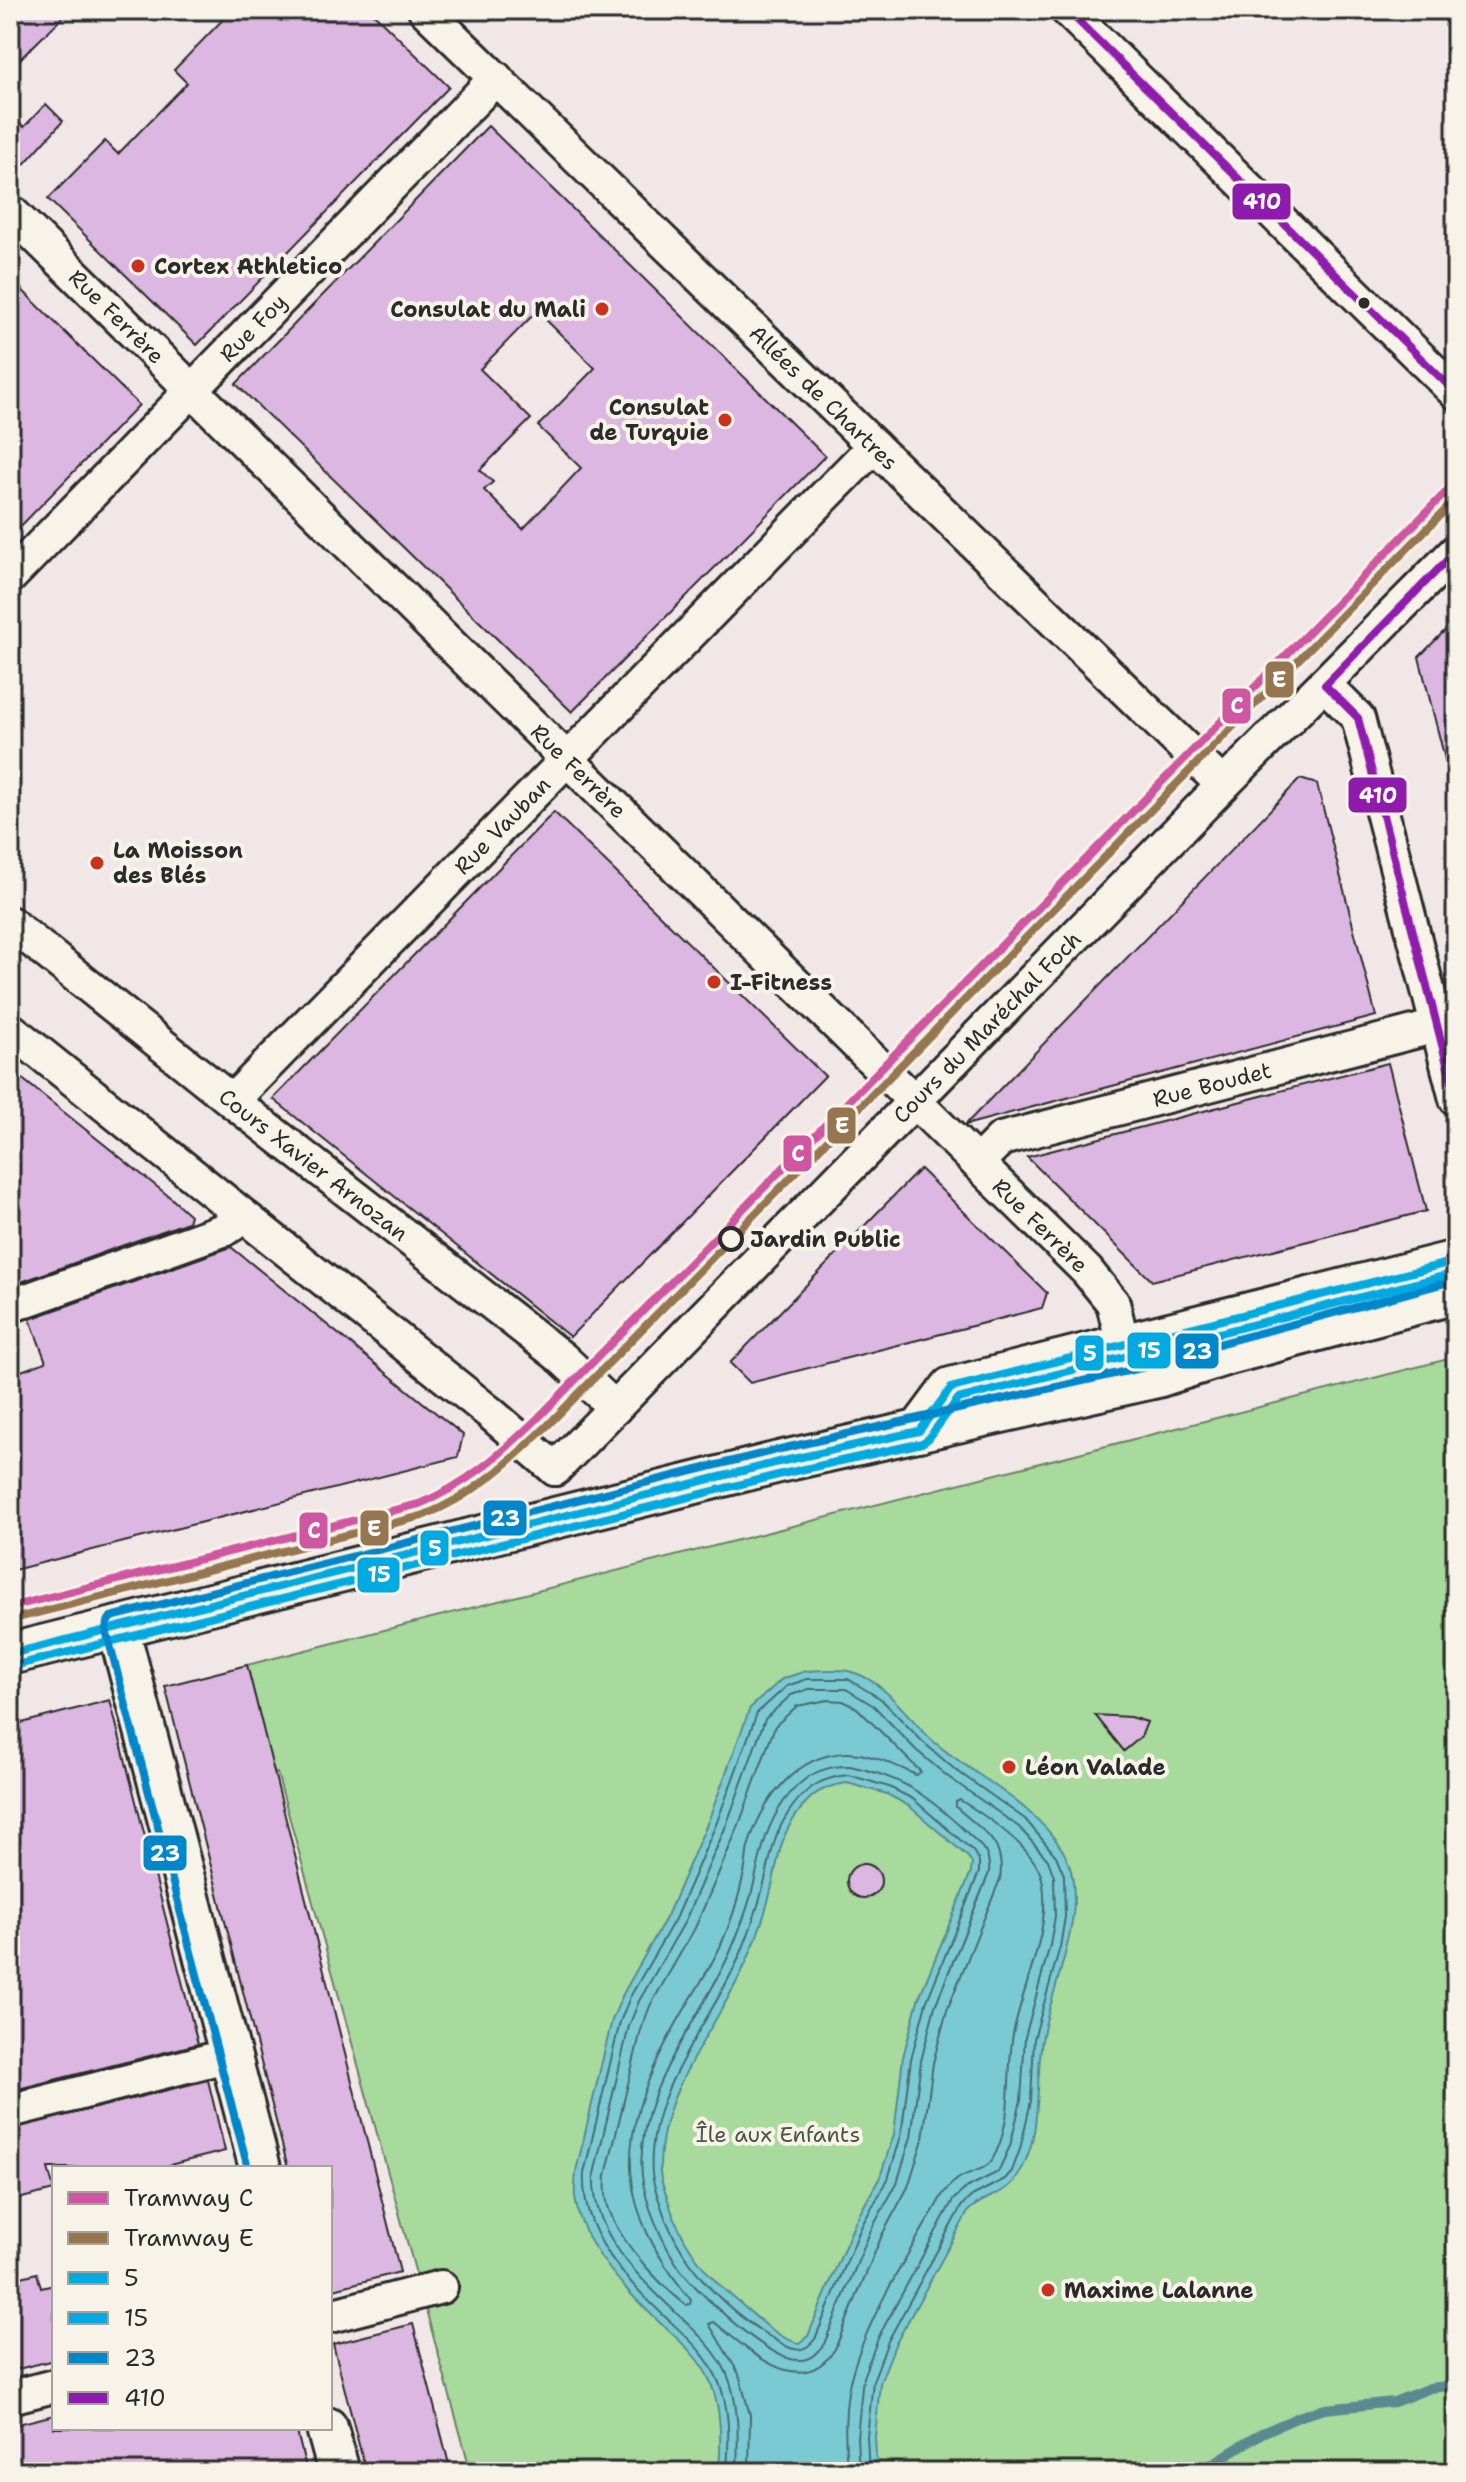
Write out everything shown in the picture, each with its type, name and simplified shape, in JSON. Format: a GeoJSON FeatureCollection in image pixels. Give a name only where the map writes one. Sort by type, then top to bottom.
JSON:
{"type":"FeatureCollection","features":[{"type":"Feature","properties":{"kind":"main road"},"geometry":{"type":"LineString","coordinates":[[919,1431],[951,1388],[1456,1261]]}},
{"type":"Feature","properties":{"kind":"main road"},"geometry":{"type":"LineString","coordinates":[[10,1654],[779,1462],[1157,1377],[1225,1355],[1456,1293]]}},
{"type":"Feature","properties":{"kind":"main road"},"geometry":{"type":"LineString","coordinates":[[118,1627],[259,2166]]}},
{"type":"Feature","properties":{"kind":"main road"},"geometry":{"type":"LineString","coordinates":[[328,2430],[339,2472]]}},
{"type":"Feature","properties":{"kind":"street","name":"Allées de Chartres"},"geometry":{"type":"LineString","coordinates":[[425,10],[1223,785]]}},
{"type":"Feature","properties":{"kind":"street"},"geometry":{"type":"LineString","coordinates":[[1067,10],[1456,393]]}},
{"type":"Feature","properties":{"kind":"street","name":"Rue Foy"},"geometry":{"type":"LineString","coordinates":[[10,577],[496,78]]}},
{"type":"Feature","properties":{"kind":"street","name":"Rue Ferrère"},"geometry":{"type":"LineString","coordinates":[[10,211],[1087,1271],[1113,1303],[1123,1345]]}},
{"type":"Feature","properties":{"kind":"street","name":"Rue Vauban"},"geometry":{"type":"LineString","coordinates":[[232,1101],[874,446]]}},
{"type":"Feature","properties":{"kind":"street","name":"Cours du Maréchal Foch"},"geometry":{"type":"LineString","coordinates":[[555,1469],[1456,551]]}},
{"type":"Feature","properties":{"kind":"street"},"geometry":{"type":"LineString","coordinates":[[1325,685],[1358,718],[1446,1024],[1456,1099]]}},
{"type":"Feature","properties":{"kind":"street","name":"Cours Xavier Arnozan"},"geometry":{"type":"LineString","coordinates":[[10,923],[562,1358],[615,1408]]}},
{"type":"Feature","properties":{"kind":"street","name":"Rue Boudet"},"geometry":{"type":"LineString","coordinates":[[977,1163],[1001,1139],[1446,1024]]}},
{"type":"Feature","properties":{"kind":"street"},"geometry":{"type":"LineString","coordinates":[[10,1029],[489,1412],[555,1469],[567,1515]]}},
{"type":"Feature","properties":{"kind":"street"},"geometry":{"type":"LineString","coordinates":[[10,1306],[223,1230],[232,1225],[240,1214]]}},
{"type":"Feature","properties":{"kind":"street"},"geometry":{"type":"LineString","coordinates":[[1022,1408],[1106,1364],[1120,1353],[1123,1345]]}},
{"type":"Feature","properties":{"kind":"street"},"geometry":{"type":"LineString","coordinates":[[10,2111],[230,2055]]}},
{"type":"Feature","properties":{"kind":"street"},"geometry":{"type":"LineString","coordinates":[[332,2315],[441,2287]]}},
{"type":"Feature","properties":{"kind":"street"},"geometry":{"type":"LineString","coordinates":[[10,2397],[52,2386]]}},
{"type":"Feature","properties":{"kind":"green space","name":"Île aux Enfants"},"geometry":{"type":"Polygon","coordinates":[[[1456,1357],[1456,2472],[471,2472],[277,1773],[273,1774],[247,1665],[1456,1357]]]}},
{"type":"Feature","properties":{"kind":"water"},"geometry":{"type":"Polygon","coordinates":[[[846,1670],[876,1684],[934,1742],[1037,1819],[1063,1851],[1071,1872],[1074,1895],[1072,1920],[1042,2040],[1035,2127],[1026,2160],[1013,2182],[969,2210],[895,2345],[880,2383],[875,2437],[877,2472],[719,2472],[719,2414],[710,2381],[694,2356],[632,2295],[595,2247],[578,2213],[576,2171],[612,2020],[623,1994],[667,1916],[709,1819],[750,1708],[782,1679],[806,1671],[846,1670]],[[847,1783],[828,1787],[808,1800],[791,1823],[782,1844],[769,1900],[753,1947],[692,2059],[669,2112],[662,2140],[662,2182],[679,2229],[702,2266],[757,2318],[783,2337],[799,2343],[808,2336],[855,2222],[880,2177],[894,2134],[903,2057],[918,2000],[971,1872],[972,1863],[968,1857],[909,1806],[887,1794],[847,1783]]]}},
{"type":"Feature","properties":{"kind":"building"},"geometry":{"type":"Polygon","coordinates":[[[10,10],[70,10],[10,69],[10,10]]]}},
{"type":"Feature","properties":{"kind":"building"},"geometry":{"type":"Polygon","coordinates":[[[232,10],[370,10],[449,87],[197,345],[48,199],[105,141],[118,154],[187,83],[174,70],[232,10]]]}},
{"type":"Feature","properties":{"kind":"building"},"geometry":{"type":"Polygon","coordinates":[[[46,104],[63,121],[10,180],[10,114],[24,127],[46,104]]]}},
{"type":"Feature","properties":{"kind":"building"},"geometry":{"type":"Polygon","coordinates":[[[488,126],[825,456],[572,712],[236,384],[488,126]],[[537,311],[480,369],[531,419],[480,470],[493,482],[484,490],[523,529],[581,468],[538,426],[595,368],[537,311]]]}},
{"type":"Feature","properties":{"kind":"building"},"geometry":{"type":"Polygon","coordinates":[[[10,278],[139,405],[10,537],[10,278]]]}},
{"type":"Feature","properties":{"kind":"building"},"geometry":{"type":"Polygon","coordinates":[[[1456,619],[1456,766],[1447,767],[1419,657],[1456,619]]]}},
{"type":"Feature","properties":{"kind":"building"},"geometry":{"type":"Polygon","coordinates":[[[1300,779],[1317,784],[1376,1016],[965,1125],[1300,779]]]}},
{"type":"Feature","properties":{"kind":"building"},"geometry":{"type":"Polygon","coordinates":[[[554,812],[825,1076],[570,1337],[273,1099],[554,812]]]}},
{"type":"Feature","properties":{"kind":"building"},"geometry":{"type":"Polygon","coordinates":[[[1388,1063],[1426,1211],[1152,1281],[1027,1157],[1388,1063]]]}},
{"type":"Feature","properties":{"kind":"building"},"geometry":{"type":"Polygon","coordinates":[[[10,1069],[171,1198],[190,1215],[188,1222],[10,1286],[10,1069]]]}},
{"type":"Feature","properties":{"kind":"building"},"geometry":{"type":"Polygon","coordinates":[[[920,1169],[1047,1293],[1042,1308],[750,1383],[730,1363],[920,1169]]]}},
{"type":"Feature","properties":{"kind":"building"},"geometry":{"type":"Polygon","coordinates":[[[231,1247],[463,1435],[458,1457],[10,1571],[10,1375],[46,1362],[30,1319],[231,1247]]]}},
{"type":"Feature","properties":{"kind":"building"},"geometry":{"type":"Polygon","coordinates":[[[247,1665],[400,2272],[332,2289],[332,2166],[287,2166],[165,1686],[247,1665]]]}},
{"type":"Feature","properties":{"kind":"building"},"geometry":{"type":"Polygon","coordinates":[[[110,1700],[198,2044],[10,2091],[10,1726],[110,1700]]]}},
{"type":"Feature","properties":{"kind":"building"},"geometry":{"type":"Polygon","coordinates":[[[1095,1715],[1130,1717],[1147,1722],[1141,1737],[1124,1751],[1095,1715]]]}},
{"type":"Feature","properties":{"kind":"building"},"geometry":{"type":"Polygon","coordinates":[[[864,1864],[876,1869],[881,1881],[876,1893],[864,1898],[852,1893],[847,1881],[852,1869],[864,1864]]]}},
{"type":"Feature","properties":{"kind":"building"},"geometry":{"type":"Polygon","coordinates":[[[208,2080],[225,2151],[166,2166],[52,2166],[48,2168],[52,2190],[10,2201],[10,2129],[208,2080]]]}},
{"type":"Feature","properties":{"kind":"building"},"geometry":{"type":"Polygon","coordinates":[[[37,2273],[41,2288],[52,2285],[52,2360],[10,2371],[10,2280],[37,2273]]]}},
{"type":"Feature","properties":{"kind":"building"},"geometry":{"type":"Polygon","coordinates":[[[413,2324],[451,2472],[366,2472],[333,2344],[413,2324]]]}},
{"type":"Feature","properties":{"kind":"building"},"geometry":{"type":"Polygon","coordinates":[[[52,2416],[52,2430],[296,2430],[307,2472],[10,2472],[10,2426],[52,2416]]]}},
{"type":"Feature","properties":{"kind":"waterway"},"geometry":{"type":"LineString","coordinates":[[1199,2472],[1262,2433],[1301,2416],[1325,2409],[1394,2402],[1430,2388],[1456,2385]]}},
{"type":"Feature","properties":{"kind":"tram line","name":"C"},"geometry":{"type":"LineString","coordinates":[[10,1607],[419,1504],[453,1487],[484,1466],[539,1417],[1456,482]]}},
{"type":"Feature","properties":{"kind":"tram line","name":"E"},"geometry":{"type":"LineString","coordinates":[[13,1619],[422,1516],[457,1499],[490,1477],[548,1425],[1456,499]]}},
{"type":"Feature","properties":{"kind":"transit line","name":"410"},"geometry":{"type":"LineString","coordinates":[[1067,10],[1456,393]]}},
{"type":"Feature","properties":{"kind":"transit line","name":"410"},"geometry":{"type":"LineString","coordinates":[[1456,551],[1325,685],[1358,718],[1456,1099]]}},
{"type":"Feature","properties":{"kind":"transit line","name":"5"},"geometry":{"type":"LineString","coordinates":[[10,1654],[779,1462],[919,1431],[951,1388],[1456,1261]]}},
{"type":"Feature","properties":{"kind":"transit line","name":"15"},"geometry":{"type":"LineString","coordinates":[[13,1666],[782,1474],[922,1443],[958,1399],[1456,1273]]}},
{"type":"Feature","properties":{"kind":"transit line","name":"23"},"geometry":{"type":"LineString","coordinates":[[247,2166],[106,1630],[111,1617],[776,1450],[1154,1365],[1222,1343],[1453,1281]]}},
{"type":"Feature","properties":{"kind":"place","name":"Cortex Athletico"},"geometry":{"type":"Point","coordinates":[138,266]}},
{"type":"Feature","properties":{"kind":"place","name":"Consulat du Mali"},"geometry":{"type":"Point","coordinates":[602,309]}},
{"type":"Feature","properties":{"kind":"place","name":"Consulat de Turquie"},"geometry":{"type":"Point","coordinates":[725,420]}},
{"type":"Feature","properties":{"kind":"place","name":"La Moisson des Blés"},"geometry":{"type":"Point","coordinates":[97,863]}},
{"type":"Feature","properties":{"kind":"place","name":"I-Fitness"},"geometry":{"type":"Point","coordinates":[714,982]}},
{"type":"Feature","properties":{"kind":"place","name":"Jardin Public"},"geometry":{"type":"Point","coordinates":[731,1239]}},
{"type":"Feature","properties":{"kind":"place","name":"Léon Valade"},"geometry":{"type":"Point","coordinates":[1009,1767]}},
{"type":"Feature","properties":{"kind":"place","name":"Maxime Lalanne"},"geometry":{"type":"Point","coordinates":[1048,2290]}}]}
